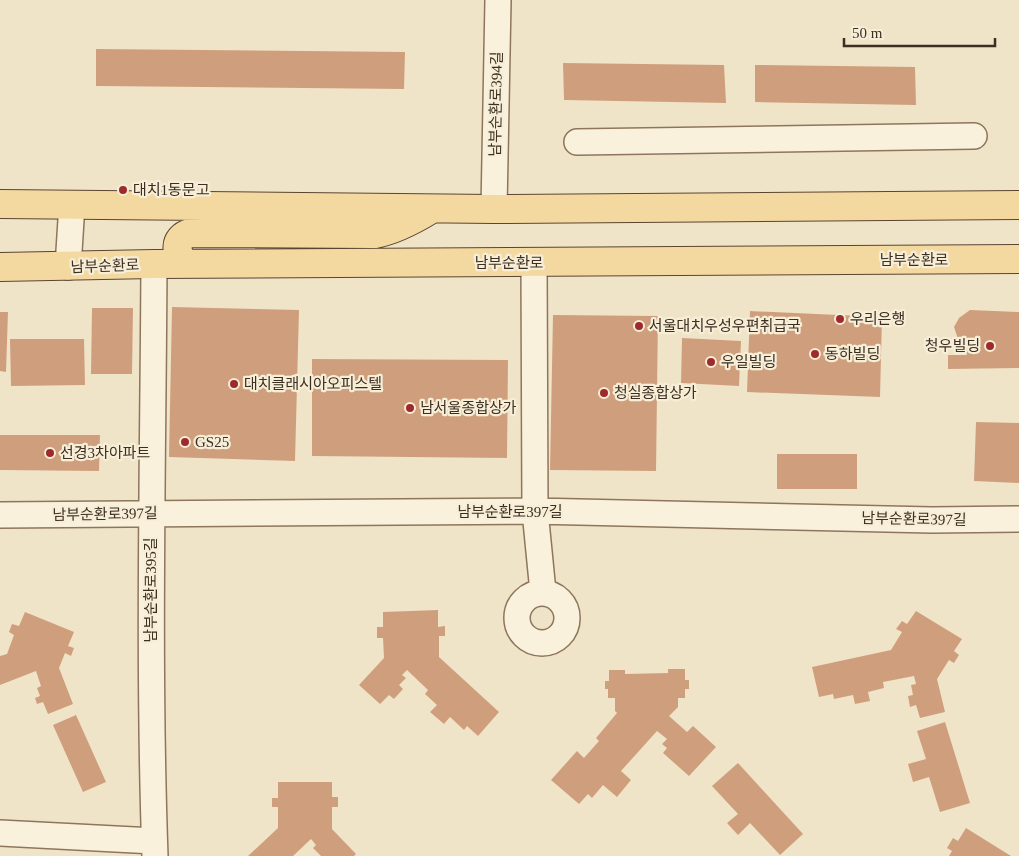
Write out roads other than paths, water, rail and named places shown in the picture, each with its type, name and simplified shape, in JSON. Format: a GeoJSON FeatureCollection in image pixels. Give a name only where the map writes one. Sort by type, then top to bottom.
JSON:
{"type":"FeatureCollection","features":[{"type":"Feature","properties":{"kind":"main road"},"geometry":{"type":"LineString","coordinates":[[0,204],[494,209],[1019,205]]}},
{"type":"Feature","properties":{"kind":"main road"},"geometry":{"type":"LineString","coordinates":[[186,264],[177,252],[179,240],[184,235],[375,234],[408,223],[433,208]]}},
{"type":"Feature","properties":{"kind":"main road","name":"남부순환로"},"geometry":{"type":"LineString","coordinates":[[0,268],[154,264],[1019,259]]}},
{"type":"Feature","properties":{"kind":"street","name":"남부순환로394길"},"geometry":{"type":"LineString","coordinates":[[494,209],[498,0]]}},
{"type":"Feature","properties":{"kind":"street"},"geometry":{"type":"LineString","coordinates":[[577,142],[974,136]]}},
{"type":"Feature","properties":{"kind":"street"},"geometry":{"type":"LineString","coordinates":[[68,267],[72,204]]}},
{"type":"Feature","properties":{"kind":"street"},"geometry":{"type":"LineString","coordinates":[[534,262],[535,511],[543,592]]}},
{"type":"Feature","properties":{"kind":"street","name":"남부순환로395길"},"geometry":{"type":"LineString","coordinates":[[154,264],[151,733],[155,848]]}},
{"type":"Feature","properties":{"kind":"street","name":"남부순환로397길"},"geometry":{"type":"LineString","coordinates":[[0,515],[535,511],[932,520],[1019,519]]}},
{"type":"Feature","properties":{"kind":"street"},"geometry":{"type":"LineString","coordinates":[[0,833],[155,848]]}},
{"type":"Feature","properties":{"kind":"place","name":"대치1동문고"},"geometry":{"type":"Point","coordinates":[123,190]}},
{"type":"Feature","properties":{"kind":"place","name":"우리은행"},"geometry":{"type":"Point","coordinates":[840,319]}},
{"type":"Feature","properties":{"kind":"place","name":"서울대치우성우편취급국"},"geometry":{"type":"Point","coordinates":[639,326]}},
{"type":"Feature","properties":{"kind":"place","name":"청우빌딩"},"geometry":{"type":"Point","coordinates":[990,346]}},
{"type":"Feature","properties":{"kind":"place","name":"동하빌딩"},"geometry":{"type":"Point","coordinates":[815,354]}},
{"type":"Feature","properties":{"kind":"place","name":"우일빌딩"},"geometry":{"type":"Point","coordinates":[711,362]}},
{"type":"Feature","properties":{"kind":"place","name":"대치클래시아오피스텔"},"geometry":{"type":"Point","coordinates":[234,384]}},
{"type":"Feature","properties":{"kind":"place","name":"청실종합상가"},"geometry":{"type":"Point","coordinates":[604,393]}},
{"type":"Feature","properties":{"kind":"place","name":"남서울종합상가"},"geometry":{"type":"Point","coordinates":[410,408]}},
{"type":"Feature","properties":{"kind":"place","name":"GS25"},"geometry":{"type":"Point","coordinates":[185,442]}},
{"type":"Feature","properties":{"kind":"place","name":"선경3차아파트"},"geometry":{"type":"Point","coordinates":[50,453]}}]}
